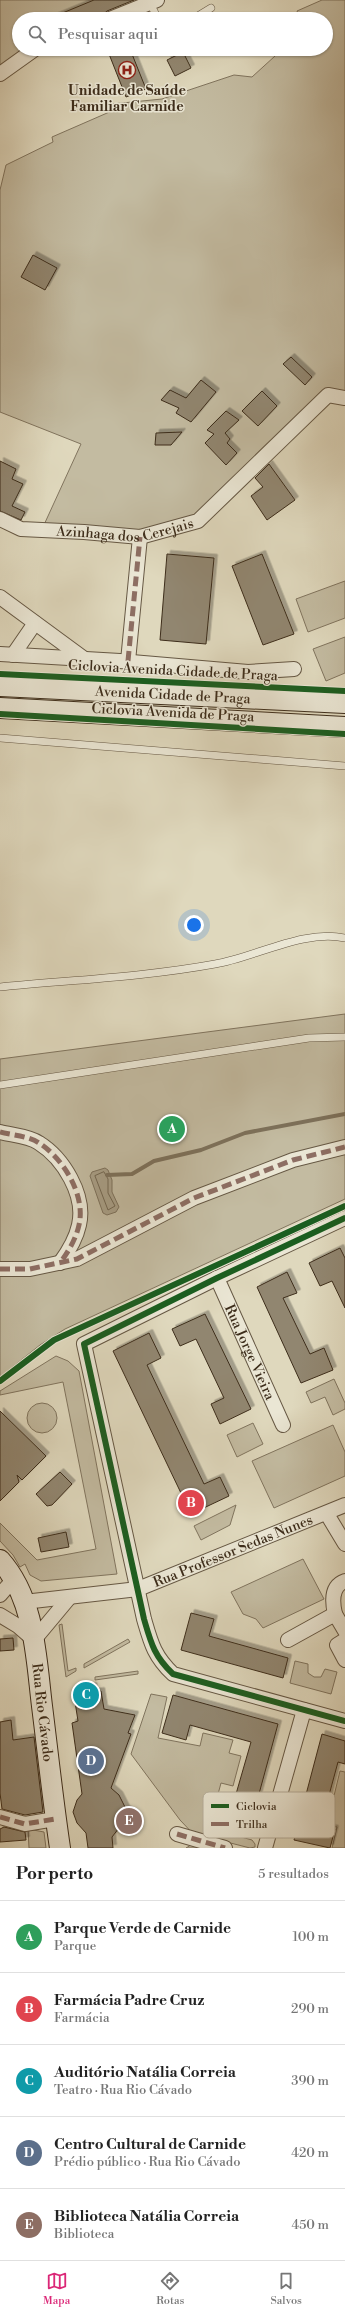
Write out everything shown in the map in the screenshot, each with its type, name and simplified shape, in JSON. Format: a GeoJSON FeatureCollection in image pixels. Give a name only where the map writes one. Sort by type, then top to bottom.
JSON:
{"type":"FeatureCollection","features":[{"type":"Feature","properties":{"kind":"main road","name":"Avenida Cidade de Praga"},"geometry":{"type":"LineString","coordinates":[[0,686],[345,703]]}},
{"type":"Feature","properties":{"kind":"main road","name":"Avenida Cidade de Praga"},"geometry":{"type":"LineString","coordinates":[[0,708],[345,727]]}},
{"type":"Feature","properties":{"kind":"main road","name":"Rua Rio Cávado"},"geometry":{"type":"LineString","coordinates":[[0,1560],[13,1580],[24,1602],[34,1640],[55,1819],[60,1848]]}},
{"type":"Feature","properties":{"kind":"street"},"geometry":{"type":"LineString","coordinates":[[127,12],[154,1]]}},
{"type":"Feature","properties":{"kind":"street"},"geometry":{"type":"LineString","coordinates":[[0,74],[25,56]]}},
{"type":"Feature","properties":{"kind":"street","name":"Azinhaga dos Cerejais"},"geometry":{"type":"LineString","coordinates":[[0,519],[21,529],[84,532],[140,538],[198,521],[328,395],[345,398]]}},
{"type":"Feature","properties":{"kind":"street"},"geometry":{"type":"LineString","coordinates":[[128,661],[140,538]]}},
{"type":"Feature","properties":{"kind":"street"},"geometry":{"type":"LineString","coordinates":[[0,597],[83,658]]}},
{"type":"Feature","properties":{"kind":"street"},"geometry":{"type":"LineString","coordinates":[[7,654],[36,623]]}},
{"type":"Feature","properties":{"kind":"street"},"geometry":{"type":"LineString","coordinates":[[7,654],[128,661],[248,672],[294,669]]}},
{"type":"Feature","properties":{"kind":"street"},"geometry":{"type":"LineString","coordinates":[[0,1132],[38,1142],[58,1161],[73,1184],[78,1202],[79,1225],[74,1241],[60,1263]]}},
{"type":"Feature","properties":{"kind":"street"},"geometry":{"type":"LineString","coordinates":[[0,1269],[30,1269],[77,1259],[194,1198],[293,1160],[345,1147]]}},
{"type":"Feature","properties":{"kind":"street"},"geometry":{"type":"LineString","coordinates":[[345,1218],[217,1278],[84,1344],[152,1648],[161,1662],[173,1674],[345,1721]]}},
{"type":"Feature","properties":{"kind":"street","name":"Rua Jorge Vieira"},"geometry":{"type":"LineString","coordinates":[[217,1278],[283,1425]]}},
{"type":"Feature","properties":{"kind":"street","name":"Rua Professor Sedas Nunes"},"geometry":{"type":"LineString","coordinates":[[24,1602],[138,1589],[327,1514],[345,1505]]}},
{"type":"Feature","properties":{"kind":"street"},"geometry":{"type":"LineString","coordinates":[[327,1514],[345,1544]]}},
{"type":"Feature","properties":{"kind":"street"},"geometry":{"type":"LineString","coordinates":[[0,1596],[13,1580]]}},
{"type":"Feature","properties":{"kind":"street"},"geometry":{"type":"LineString","coordinates":[[345,1581],[339,1584],[334,1592],[335,1614],[345,1631]]}},
{"type":"Feature","properties":{"kind":"street"},"geometry":{"type":"LineString","coordinates":[[0,1615],[18,1626],[34,1640],[69,1598]]}},
{"type":"Feature","properties":{"kind":"street"},"geometry":{"type":"LineString","coordinates":[[288,1640],[335,1614]]}},
{"type":"Feature","properties":{"kind":"street"},"geometry":{"type":"LineString","coordinates":[[345,1640],[337,1645],[345,1660]]}},
{"type":"Feature","properties":{"kind":"street"},"geometry":{"type":"LineString","coordinates":[[281,1792],[304,1710]]}},
{"type":"Feature","properties":{"kind":"street"},"geometry":{"type":"LineString","coordinates":[[0,1817],[25,1824],[55,1819]]}},
{"type":"Feature","properties":{"kind":"street"},"geometry":{"type":"LineString","coordinates":[[177,1834],[225,1848]]}},
{"type":"Feature","properties":{"kind":"street"},"geometry":{"type":"LineString","coordinates":[[265,1848],[268,1838]]}},
{"type":"Feature","properties":{"kind":"lane"},"geometry":{"type":"LineString","coordinates":[[154,1],[156,12]]}},
{"type":"Feature","properties":{"kind":"lane"},"geometry":{"type":"LineString","coordinates":[[204,12],[211,8]]}},
{"type":"Feature","properties":{"kind":"lane"},"geometry":{"type":"LineString","coordinates":[[0,738],[345,766]]}},
{"type":"Feature","properties":{"kind":"lane"},"geometry":{"type":"LineString","coordinates":[[0,987],[194,968],[239,958],[308,938],[325,936],[345,938]]}},
{"type":"Feature","properties":{"kind":"lane"},"geometry":{"type":"LineString","coordinates":[[0,1085],[308,1038],[345,1037]]}},
{"type":"Feature","properties":{"kind":"shaded area"},"geometry":{"type":"Polygon","coordinates":[[[0,0],[146,0],[116,12],[12,12],[12,56],[18,56],[0,68],[0,0]]]}},
{"type":"Feature","properties":{"kind":"shaded area"},"geometry":{"type":"Polygon","coordinates":[[[322,0],[345,0],[345,393],[325,390],[196,516],[141,532],[43,527],[81,444],[0,412],[0,190],[6,165],[53,142],[52,137],[114,110],[112,104],[162,99],[234,75],[252,77],[275,56],[333,56],[333,12],[297,11],[322,0]]]}},
{"type":"Feature","properties":{"kind":"shaded area"},"geometry":{"type":"Polygon","coordinates":[[[345,581],[345,618],[308,632],[296,599],[345,581]]]}},
{"type":"Feature","properties":{"kind":"shaded area"},"geometry":{"type":"Polygon","coordinates":[[[345,637],[345,673],[326,681],[313,649],[345,637]]]}},
{"type":"Feature","properties":{"kind":"shaded area"},"geometry":{"type":"Polygon","coordinates":[[[345,1014],[345,1199],[65,1329],[40,1345],[0,1377],[0,1059],[345,1014]]]}},
{"type":"Feature","properties":{"kind":"shaded area"},"geometry":{"type":"Polygon","coordinates":[[[56,1356],[68,1361],[79,1371],[117,1574],[41,1581],[30,1575],[25,1564],[20,1567],[13,1555],[0,1541],[0,1523],[37,1560],[96,1549],[63,1382],[0,1395],[0,1391],[56,1356]]]}},
{"type":"Feature","properties":{"kind":"shaded area"},"geometry":{"type":"Polygon","coordinates":[[[334,1379],[345,1403],[345,1409],[333,1415],[325,1397],[311,1403],[306,1392],[334,1379]]]}},
{"type":"Feature","properties":{"kind":"shaded area"},"geometry":{"type":"Polygon","coordinates":[[[42,1403],[52,1408],[57,1418],[52,1428],[42,1433],[32,1428],[27,1418],[32,1408],[42,1403]]]}},
{"type":"Feature","properties":{"kind":"shaded area"},"geometry":{"type":"Polygon","coordinates":[[[253,1423],[263,1444],[237,1457],[227,1435],[253,1423]]]}},
{"type":"Feature","properties":{"kind":"shaded area"},"geometry":{"type":"Polygon","coordinates":[[[333,1425],[345,1452],[345,1476],[274,1508],[252,1461],[333,1425]]]}},
{"type":"Feature","properties":{"kind":"shaded area"},"geometry":{"type":"Polygon","coordinates":[[[236,1505],[230,1525],[201,1540],[194,1526],[236,1505]]]}},
{"type":"Feature","properties":{"kind":"shaded area"},"geometry":{"type":"Polygon","coordinates":[[[303,1559],[324,1599],[263,1628],[256,1619],[243,1614],[231,1592],[303,1559]]]}},
{"type":"Feature","properties":{"kind":"shaded area"},"geometry":{"type":"Polygon","coordinates":[[[62,1624],[68,1671],[76,1668],[76,1671],[66,1677],[59,1625],[62,1624]]]}},
{"type":"Feature","properties":{"kind":"shaded area"},"geometry":{"type":"Polygon","coordinates":[[[128,1639],[130,1642],[84,1668],[84,1664],[128,1639]]]}},
{"type":"Feature","properties":{"kind":"shaded area"},"geometry":{"type":"Polygon","coordinates":[[[295,1661],[308,1664],[308,1673],[314,1677],[321,1677],[325,1669],[337,1672],[331,1694],[290,1683],[295,1661]]]}},
{"type":"Feature","properties":{"kind":"shaded area"},"geometry":{"type":"Polygon","coordinates":[[[138,1671],[138,1674],[95,1680],[95,1677],[138,1671]]]}},
{"type":"Feature","properties":{"kind":"shaded area"},"geometry":{"type":"Polygon","coordinates":[[[151,1694],[167,1697],[158,1738],[200,1746],[203,1733],[233,1740],[229,1753],[241,1756],[233,1786],[221,1783],[219,1792],[203,1792],[203,1838],[207,1838],[210,1848],[186,1848],[199,1840],[180,1820],[131,1754],[151,1694]]]}},
{"type":"Feature","properties":{"kind":"shaded area"},"geometry":{"type":"Polygon","coordinates":[[[340,1771],[345,1772],[345,1848],[332,1848],[337,1827],[335,1827],[335,1792],[340,1771]]]}},
{"type":"Feature","properties":{"kind":"shaded area"},"geometry":{"type":"Polygon","coordinates":[[[28,1829],[44,1832],[46,1848],[29,1848],[28,1829]]]}},
{"type":"Feature","properties":{"kind":"shaded area"},"geometry":{"type":"Polygon","coordinates":[[[211,1838],[245,1838],[252,1840],[255,1844],[255,1847],[250,1848],[211,1838]]]}},
{"type":"Feature","properties":{"kind":"water"},"geometry":{"type":"Polygon","coordinates":[[[105,1168],[108,1170],[112,1180],[112,1192],[119,1207],[116,1212],[107,1215],[103,1213],[90,1176],[92,1172],[105,1168]]]}},
{"type":"Feature","properties":{"kind":"building"},"geometry":{"type":"Polygon","coordinates":[[[94,0],[134,0],[106,12],[65,12],[94,0]]]}},
{"type":"Feature","properties":{"kind":"building","name":"Unidade de Saúde Familiar Carnide"},"geometry":{"type":"Polygon","coordinates":[[[110,56],[133,56],[146,89],[126,97],[110,56]]]}},
{"type":"Feature","properties":{"kind":"building"},"geometry":{"type":"Polygon","coordinates":[[[175,56],[185,56],[191,68],[175,76],[167,60],[175,56]]]}},
{"type":"Feature","properties":{"kind":"building"},"geometry":{"type":"Polygon","coordinates":[[[33,255],[57,268],[45,290],[21,277],[33,255]]]}},
{"type":"Feature","properties":{"kind":"building"},"geometry":{"type":"Polygon","coordinates":[[[291,357],[312,377],[305,385],[283,364],[291,357]]]}},
{"type":"Feature","properties":{"kind":"building"},"geometry":{"type":"Polygon","coordinates":[[[201,380],[216,392],[191,422],[176,413],[179,408],[161,400],[170,390],[186,398],[201,380]]]}},
{"type":"Feature","properties":{"kind":"building"},"geometry":{"type":"Polygon","coordinates":[[[262,391],[277,406],[258,426],[242,411],[262,391]]]}},
{"type":"Feature","properties":{"kind":"building"},"geometry":{"type":"Polygon","coordinates":[[[226,411],[239,420],[225,433],[230,439],[227,443],[237,453],[226,465],[205,443],[214,434],[207,430],[226,411]]]}},
{"type":"Feature","properties":{"kind":"building"},"geometry":{"type":"Polygon","coordinates":[[[182,432],[171,445],[155,445],[156,433],[182,432]]]}},
{"type":"Feature","properties":{"kind":"building"},"geometry":{"type":"Polygon","coordinates":[[[0,461],[16,469],[12,479],[23,484],[12,506],[25,512],[21,520],[0,511],[0,461]]]}},
{"type":"Feature","properties":{"kind":"building"},"geometry":{"type":"Polygon","coordinates":[[[269,464],[295,500],[267,520],[251,496],[263,487],[255,478],[269,464]]]}},
{"type":"Feature","properties":{"kind":"building"},"geometry":{"type":"Polygon","coordinates":[[[167,554],[214,558],[206,644],[160,640],[167,554]]]}},
{"type":"Feature","properties":{"kind":"building"},"geometry":{"type":"Polygon","coordinates":[[[262,554],[294,634],[263,645],[232,566],[262,554]]]}},
{"type":"Feature","properties":{"kind":"building"},"geometry":{"type":"Polygon","coordinates":[[[340,1248],[345,1258],[345,1308],[332,1281],[320,1286],[309,1263],[340,1248]]]}},
{"type":"Feature","properties":{"kind":"building"},"geometry":{"type":"Polygon","coordinates":[[[287,1272],[297,1293],[283,1298],[310,1354],[324,1348],[333,1370],[301,1383],[257,1287],[287,1272]]]}},
{"type":"Feature","properties":{"kind":"building"},"geometry":{"type":"Polygon","coordinates":[[[205,1314],[251,1409],[220,1424],[211,1404],[224,1398],[196,1339],[180,1346],[172,1329],[205,1314]]]}},
{"type":"Feature","properties":{"kind":"building"},"geometry":{"type":"Polygon","coordinates":[[[149,1333],[161,1358],[147,1365],[204,1484],[220,1477],[229,1496],[191,1514],[113,1351],[149,1333]]]}},
{"type":"Feature","properties":{"kind":"building"},"geometry":{"type":"Polygon","coordinates":[[[0,1411],[46,1456],[22,1480],[17,1475],[19,1482],[0,1501],[0,1411]]]}},
{"type":"Feature","properties":{"kind":"building"},"geometry":{"type":"Polygon","coordinates":[[[60,1472],[72,1484],[52,1505],[47,1506],[36,1494],[60,1472]]]}},
{"type":"Feature","properties":{"kind":"building"},"geometry":{"type":"Polygon","coordinates":[[[66,1532],[69,1547],[41,1552],[38,1538],[66,1532]]]}},
{"type":"Feature","properties":{"kind":"building"},"geometry":{"type":"Polygon","coordinates":[[[191,1613],[214,1619],[209,1636],[288,1658],[283,1678],[181,1650],[191,1613]]]}},
{"type":"Feature","properties":{"kind":"building"},"geometry":{"type":"Polygon","coordinates":[[[13,1638],[14,1650],[0,1651],[0,1639],[13,1638]]]}},
{"type":"Feature","properties":{"kind":"building"},"geometry":{"type":"Polygon","coordinates":[[[93,1686],[94,1692],[101,1691],[104,1709],[135,1715],[128,1733],[131,1734],[111,1788],[119,1795],[126,1809],[134,1813],[128,1830],[119,1828],[112,1837],[113,1848],[88,1848],[86,1833],[77,1823],[73,1812],[77,1800],[82,1794],[72,1723],[78,1721],[73,1689],[93,1686]]]}},
{"type":"Feature","properties":{"kind":"building"},"geometry":{"type":"Polygon","coordinates":[[[173,1695],[278,1724],[260,1792],[237,1792],[251,1742],[190,1725],[186,1740],[162,1733],[173,1695]]]}},
{"type":"Feature","properties":{"kind":"building"},"geometry":{"type":"Polygon","coordinates":[[[11,1720],[13,1740],[34,1737],[43,1812],[25,1815],[2,1809],[0,1793],[0,1722],[11,1720]]]}},
{"type":"Feature","properties":{"kind":"building"},"geometry":{"type":"Polygon","coordinates":[[[322,1734],[345,1741],[345,1764],[338,1762],[330,1792],[307,1792],[322,1734]]]}},
{"type":"Feature","properties":{"kind":"building"},"geometry":{"type":"Polygon","coordinates":[[[4,1827],[25,1832],[26,1840],[0,1842],[0,1829],[4,1827]]]}},
{"type":"Feature","properties":{"kind":"building"},"geometry":{"type":"Polygon","coordinates":[[[295,1838],[333,1838],[330,1848],[294,1840],[295,1838]]]}},
{"type":"Feature","properties":{"kind":"waterway"},"geometry":{"type":"LineString","coordinates":[[107,1175],[132,1174],[154,1161],[201,1150],[245,1133],[345,1114]]}},
{"type":"Feature","properties":{"kind":"marked path"},"geometry":{"type":"LineString","coordinates":[[128,661],[140,537]]}},
{"type":"Feature","properties":{"kind":"marked path"},"geometry":{"type":"LineString","coordinates":[[0,1132],[25,1137],[39,1143],[56,1158],[71,1178],[79,1202],[79,1225],[76,1235],[60,1263]]}},
{"type":"Feature","properties":{"kind":"marked path"},"geometry":{"type":"LineString","coordinates":[[0,1269],[30,1269],[77,1259],[194,1198],[293,1160],[345,1147]]}},
{"type":"Feature","properties":{"kind":"marked path"},"geometry":{"type":"LineString","coordinates":[[0,1817],[25,1824],[55,1819]]}},
{"type":"Feature","properties":{"kind":"marked path"},"geometry":{"type":"LineString","coordinates":[[177,1834],[225,1848]]}},
{"type":"Feature","properties":{"kind":"cycle path","name":"Ciclovia Avenida Cidade de Praga"},"geometry":{"type":"LineString","coordinates":[[0,674],[345,691]]}},
{"type":"Feature","properties":{"kind":"cycle path","name":"Ciclovia Avenida de Praga"},"geometry":{"type":"LineString","coordinates":[[0,714],[345,734]]}},
{"type":"Feature","properties":{"kind":"cycle path"},"geometry":{"type":"LineString","coordinates":[[0,1381],[54,1340],[345,1206]]}},
{"type":"Feature","properties":{"kind":"cycle path"},"geometry":{"type":"LineString","coordinates":[[345,1218],[217,1278],[84,1344],[144,1619],[151,1642],[161,1661],[173,1674],[345,1721]]}},
{"type":"Feature","properties":{"kind":"place","name":"Unidade de Saúde Familiar Carnide"},"geometry":{"type":"Point","coordinates":[127,70]}},
{"type":"Feature","properties":{"kind":"place","name":"Parque Verde de Carnide"},"geometry":{"type":"Point","coordinates":[172,1129]}},
{"type":"Feature","properties":{"kind":"place","name":"Farmácia Padre Cruz"},"geometry":{"type":"Point","coordinates":[191,1503]}},
{"type":"Feature","properties":{"kind":"place","name":"Auditório Natália Correia"},"geometry":{"type":"Point","coordinates":[86,1695]}},
{"type":"Feature","properties":{"kind":"place","name":"Centro Cultural de Carnide"},"geometry":{"type":"Point","coordinates":[91,1761]}},
{"type":"Feature","properties":{"kind":"place","name":"Biblioteca Natália Correia"},"geometry":{"type":"Point","coordinates":[129,1821]}}]}
